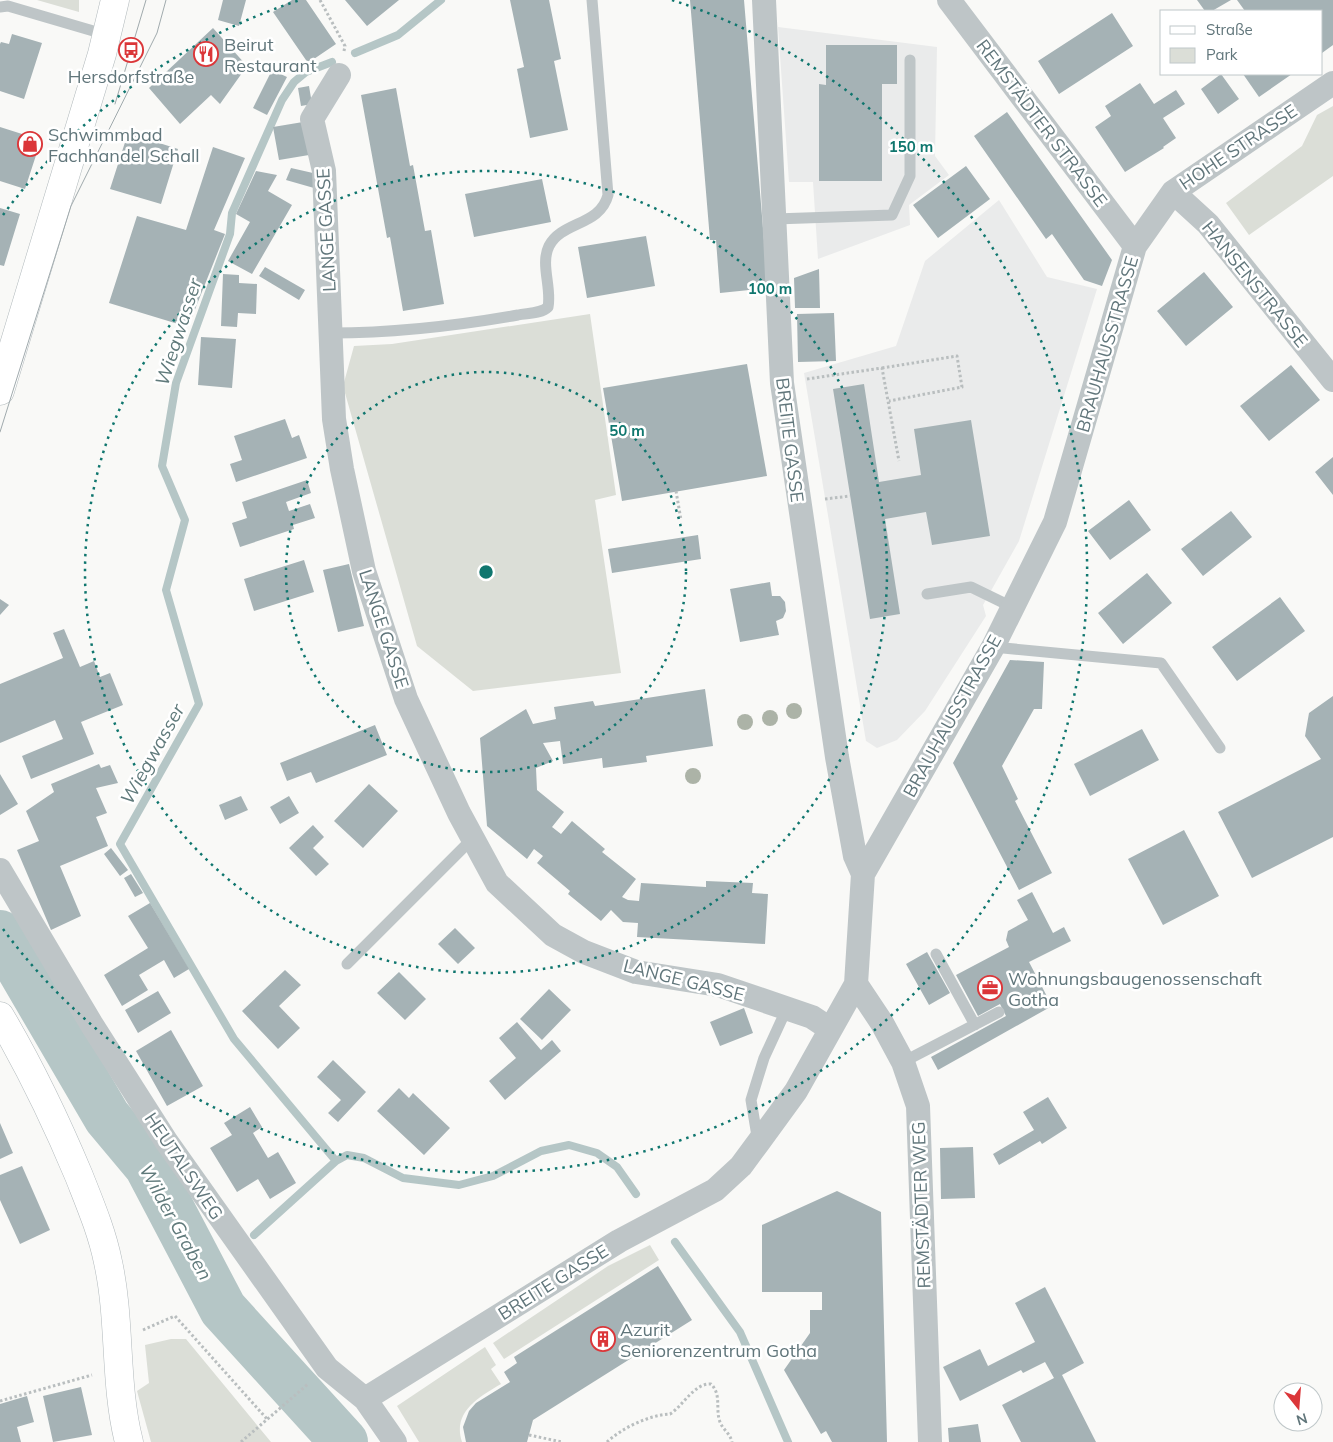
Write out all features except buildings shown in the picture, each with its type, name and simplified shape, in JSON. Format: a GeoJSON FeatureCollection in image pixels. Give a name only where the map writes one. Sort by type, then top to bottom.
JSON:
{"type":"FeatureCollection","features":[{"type":"Feature","properties":{"kind":"street"},"geometry":{"type":"LineString","coordinates":[[0,391],[107,35],[115,0]]}},
{"type":"Feature","properties":{"kind":"street","name":"BREITE GASSE"},"geometry":{"type":"LineString","coordinates":[[764,0],[782,383],[837,757],[855,856],[863,874]]}},
{"type":"Feature","properties":{"kind":"street","name":"REMSTÄDTER STRASSE"},"geometry":{"type":"LineString","coordinates":[[949,0],[1136,246]]}},
{"type":"Feature","properties":{"kind":"street","name":"LANGE GASSE"},"geometry":{"type":"LineString","coordinates":[[339,75],[312,119],[324,171],[334,418],[342,469],[364,571],[406,699],[473,838],[498,883],[553,936],[584,952],[636,972],[718,985],[812,1017],[830,1029]]}},
{"type":"Feature","properties":{"kind":"street","name":"HOHE STRASSE"},"geometry":{"type":"LineString","coordinates":[[1136,246],[1173,192],[1333,83]]}},
{"type":"Feature","properties":{"kind":"street","name":"HANSENSTRASSE"},"geometry":{"type":"LineString","coordinates":[[1173,192],[1208,224],[1333,380]]}},
{"type":"Feature","properties":{"kind":"street","name":"BRAUHAUSSTRASSE"},"geometry":{"type":"LineString","coordinates":[[741,1166],[796,1091],[856,984],[863,874],[993,646],[1055,522],[1136,246]]}},
{"type":"Feature","properties":{"kind":"street","name":"HEUTALSWEG"},"geometry":{"type":"LineString","coordinates":[[0,870],[92,1025],[166,1141],[328,1368],[365,1399],[395,1442]]}},
{"type":"Feature","properties":{"kind":"street","name":"REMSTÄDTER WEG"},"geometry":{"type":"LineString","coordinates":[[856,984],[882,1022],[904,1062],[918,1106],[930,1442]]}},
{"type":"Feature","properties":{"kind":"street"},"geometry":{"type":"LineString","coordinates":[[0,1016],[57,1123],[94,1214],[108,1261],[114,1296],[121,1412],[129,1442]]}},
{"type":"Feature","properties":{"kind":"street","name":"BREITE GASSE"},"geometry":{"type":"LineString","coordinates":[[365,1399],[619,1241],[715,1190],[741,1166]]}},
{"type":"Feature","properties":{"kind":"lane"},"geometry":{"type":"LineString","coordinates":[[331,333],[392,332],[538,312],[548,307],[546,253],[550,244],[562,233],[595,216],[603,208],[608,195],[592,0]]}},
{"type":"Feature","properties":{"kind":"lane"},"geometry":{"type":"LineString","coordinates":[[0,7],[8,6],[107,35]]}},
{"type":"Feature","properties":{"kind":"lane"},"geometry":{"type":"LineString","coordinates":[[774,219],[892,215],[910,176],[910,60]]}},
{"type":"Feature","properties":{"kind":"lane"},"geometry":{"type":"LineString","coordinates":[[927,594],[971,586],[1012,607]]}},
{"type":"Feature","properties":{"kind":"lane"},"geometry":{"type":"LineString","coordinates":[[993,646],[1161,663],[1220,748]]}},
{"type":"Feature","properties":{"kind":"lane"},"geometry":{"type":"LineString","coordinates":[[347,964],[473,838]]}},
{"type":"Feature","properties":{"kind":"lane"},"geometry":{"type":"LineString","coordinates":[[936,954],[975,1025]]}},
{"type":"Feature","properties":{"kind":"lane"},"geometry":{"type":"LineString","coordinates":[[758,1144],[751,1100],[764,1058],[787,1008]]}},
{"type":"Feature","properties":{"kind":"lane"},"geometry":{"type":"LineString","coordinates":[[904,1062],[999,1012]]}},
{"type":"Feature","properties":{"kind":"path"},"geometry":{"type":"LineString","coordinates":[[320,0],[345,46],[339,75]]}},
{"type":"Feature","properties":{"kind":"path"},"geometry":{"type":"LineString","coordinates":[[782,383],[957,356],[962,387],[889,401]]}},
{"type":"Feature","properties":{"kind":"path"},"geometry":{"type":"LineString","coordinates":[[882,368],[899,461]]}},
{"type":"Feature","properties":{"kind":"path"},"geometry":{"type":"LineString","coordinates":[[676,491],[681,520]]}},
{"type":"Feature","properties":{"kind":"path"},"geometry":{"type":"LineString","coordinates":[[822,500],[850,496]]}},
{"type":"Feature","properties":{"kind":"path"},"geometry":{"type":"LineString","coordinates":[[175,1316],[267,1419]]}},
{"type":"Feature","properties":{"kind":"path"},"geometry":{"type":"LineString","coordinates":[[0,1401],[82,1379]]}},
{"type":"Feature","properties":{"kind":"path"},"geometry":{"type":"LineString","coordinates":[[241,1442],[310,1382]]}},
{"type":"Feature","properties":{"kind":"path"},"geometry":{"type":"LineString","coordinates":[[607,1442],[624,1429],[661,1415],[670,1414],[706,1383],[716,1388],[720,1422],[730,1434],[732,1442]]}},
{"type":"Feature","properties":{"kind":"path"},"geometry":{"type":"LineString","coordinates":[[529,1435],[562,1442]]}},
{"type":"Feature","properties":{"kind":"shaded area"},"geometry":{"type":"Polygon","coordinates":[[[778,27],[937,47],[935,156],[949,175],[909,205],[910,225],[818,259],[813,182],[789,182],[778,27]]]}},
{"type":"Feature","properties":{"kind":"shaded area"},"geometry":{"type":"Polygon","coordinates":[[[999,200],[1047,277],[1097,289],[1019,541],[983,605],[986,616],[925,711],[897,740],[877,748],[866,741],[804,373],[896,346],[925,261],[999,200]]]}},
{"type":"Feature","properties":{"kind":"green space"},"geometry":{"type":"Polygon","coordinates":[[[37,0],[79,0],[79,12],[37,0]]]}},
{"type":"Feature","properties":{"kind":"green space"},"geometry":{"type":"Polygon","coordinates":[[[1333,106],[1333,176],[1249,235],[1226,203],[1302,146],[1317,115],[1333,106]]]}},
{"type":"Feature","properties":{"kind":"green space"},"geometry":{"type":"Polygon","coordinates":[[[590,314],[616,495],[595,500],[621,673],[473,691],[417,646],[343,386],[354,346],[392,344],[590,314]]]}},
{"type":"Feature","properties":{"kind":"green space"},"geometry":{"type":"Polygon","coordinates":[[[650,1245],[659,1260],[504,1359],[493,1343],[608,1266],[650,1245]]]}},
{"type":"Feature","properties":{"kind":"green space"},"geometry":{"type":"Polygon","coordinates":[[[171,1339],[186,1339],[271,1442],[151,1442],[137,1391],[149,1383],[145,1345],[171,1339]]]}},
{"type":"Feature","properties":{"kind":"green space"},"geometry":{"type":"Polygon","coordinates":[[[485,1347],[496,1365],[491,1369],[501,1384],[476,1400],[464,1414],[460,1431],[462,1442],[419,1442],[397,1406],[485,1347]]]}},
{"type":"Feature","properties":{"kind":"waterway","name":"Wiegwasser"},"geometry":{"type":"LineString","coordinates":[[355,53],[398,35],[441,0]]}},
{"type":"Feature","properties":{"kind":"waterway","name":"Wiegwasser"},"geometry":{"type":"LineString","coordinates":[[254,1235],[336,1161],[234,1039],[120,844],[199,704],[166,590],[185,520],[162,466],[176,383],[230,234],[232,213],[282,100],[294,82],[306,72],[332,62]]}},
{"type":"Feature","properties":{"kind":"waterway","name":"Wilder Graben"},"geometry":{"type":"LineString","coordinates":[[0,934],[107,1117],[148,1166],[223,1309],[344,1442]]}},
{"type":"Feature","properties":{"kind":"waterway"},"geometry":{"type":"LineString","coordinates":[[336,1161],[347,1155],[364,1158],[403,1178],[459,1185],[493,1176],[541,1151],[569,1145],[597,1153],[617,1167],[636,1194]]}},
{"type":"Feature","properties":{"kind":"waterway"},"geometry":{"type":"LineString","coordinates":[[675,1242],[740,1332],[788,1442]]}},
{"type":"Feature","properties":{"kind":"tram line"},"geometry":{"type":"LineString","coordinates":[[115,104],[146,0]]}},
{"type":"Feature","properties":{"kind":"tram line"},"geometry":{"type":"LineString","coordinates":[[0,432],[71,206],[157,33],[166,0]]}},
{"type":"Feature","properties":{"kind":"place","name":"Hersdorfstraße"},"geometry":{"type":"Point","coordinates":[131,50]}},
{"type":"Feature","properties":{"kind":"place","name":"Beirut Restaurant"},"geometry":{"type":"Point","coordinates":[206,54]}},
{"type":"Feature","properties":{"kind":"place","name":"Schwimmbad Fachhandel Schall"},"geometry":{"type":"Point","coordinates":[30,144]}},
{"type":"Feature","properties":{"kind":"place","name":"Wohnungsbaugenossenschaft Gotha"},"geometry":{"type":"Point","coordinates":[990,988]}},
{"type":"Feature","properties":{"kind":"place","name":"Azurit Seniorenzentrum Gotha"},"geometry":{"type":"Point","coordinates":[603,1339]}}]}
